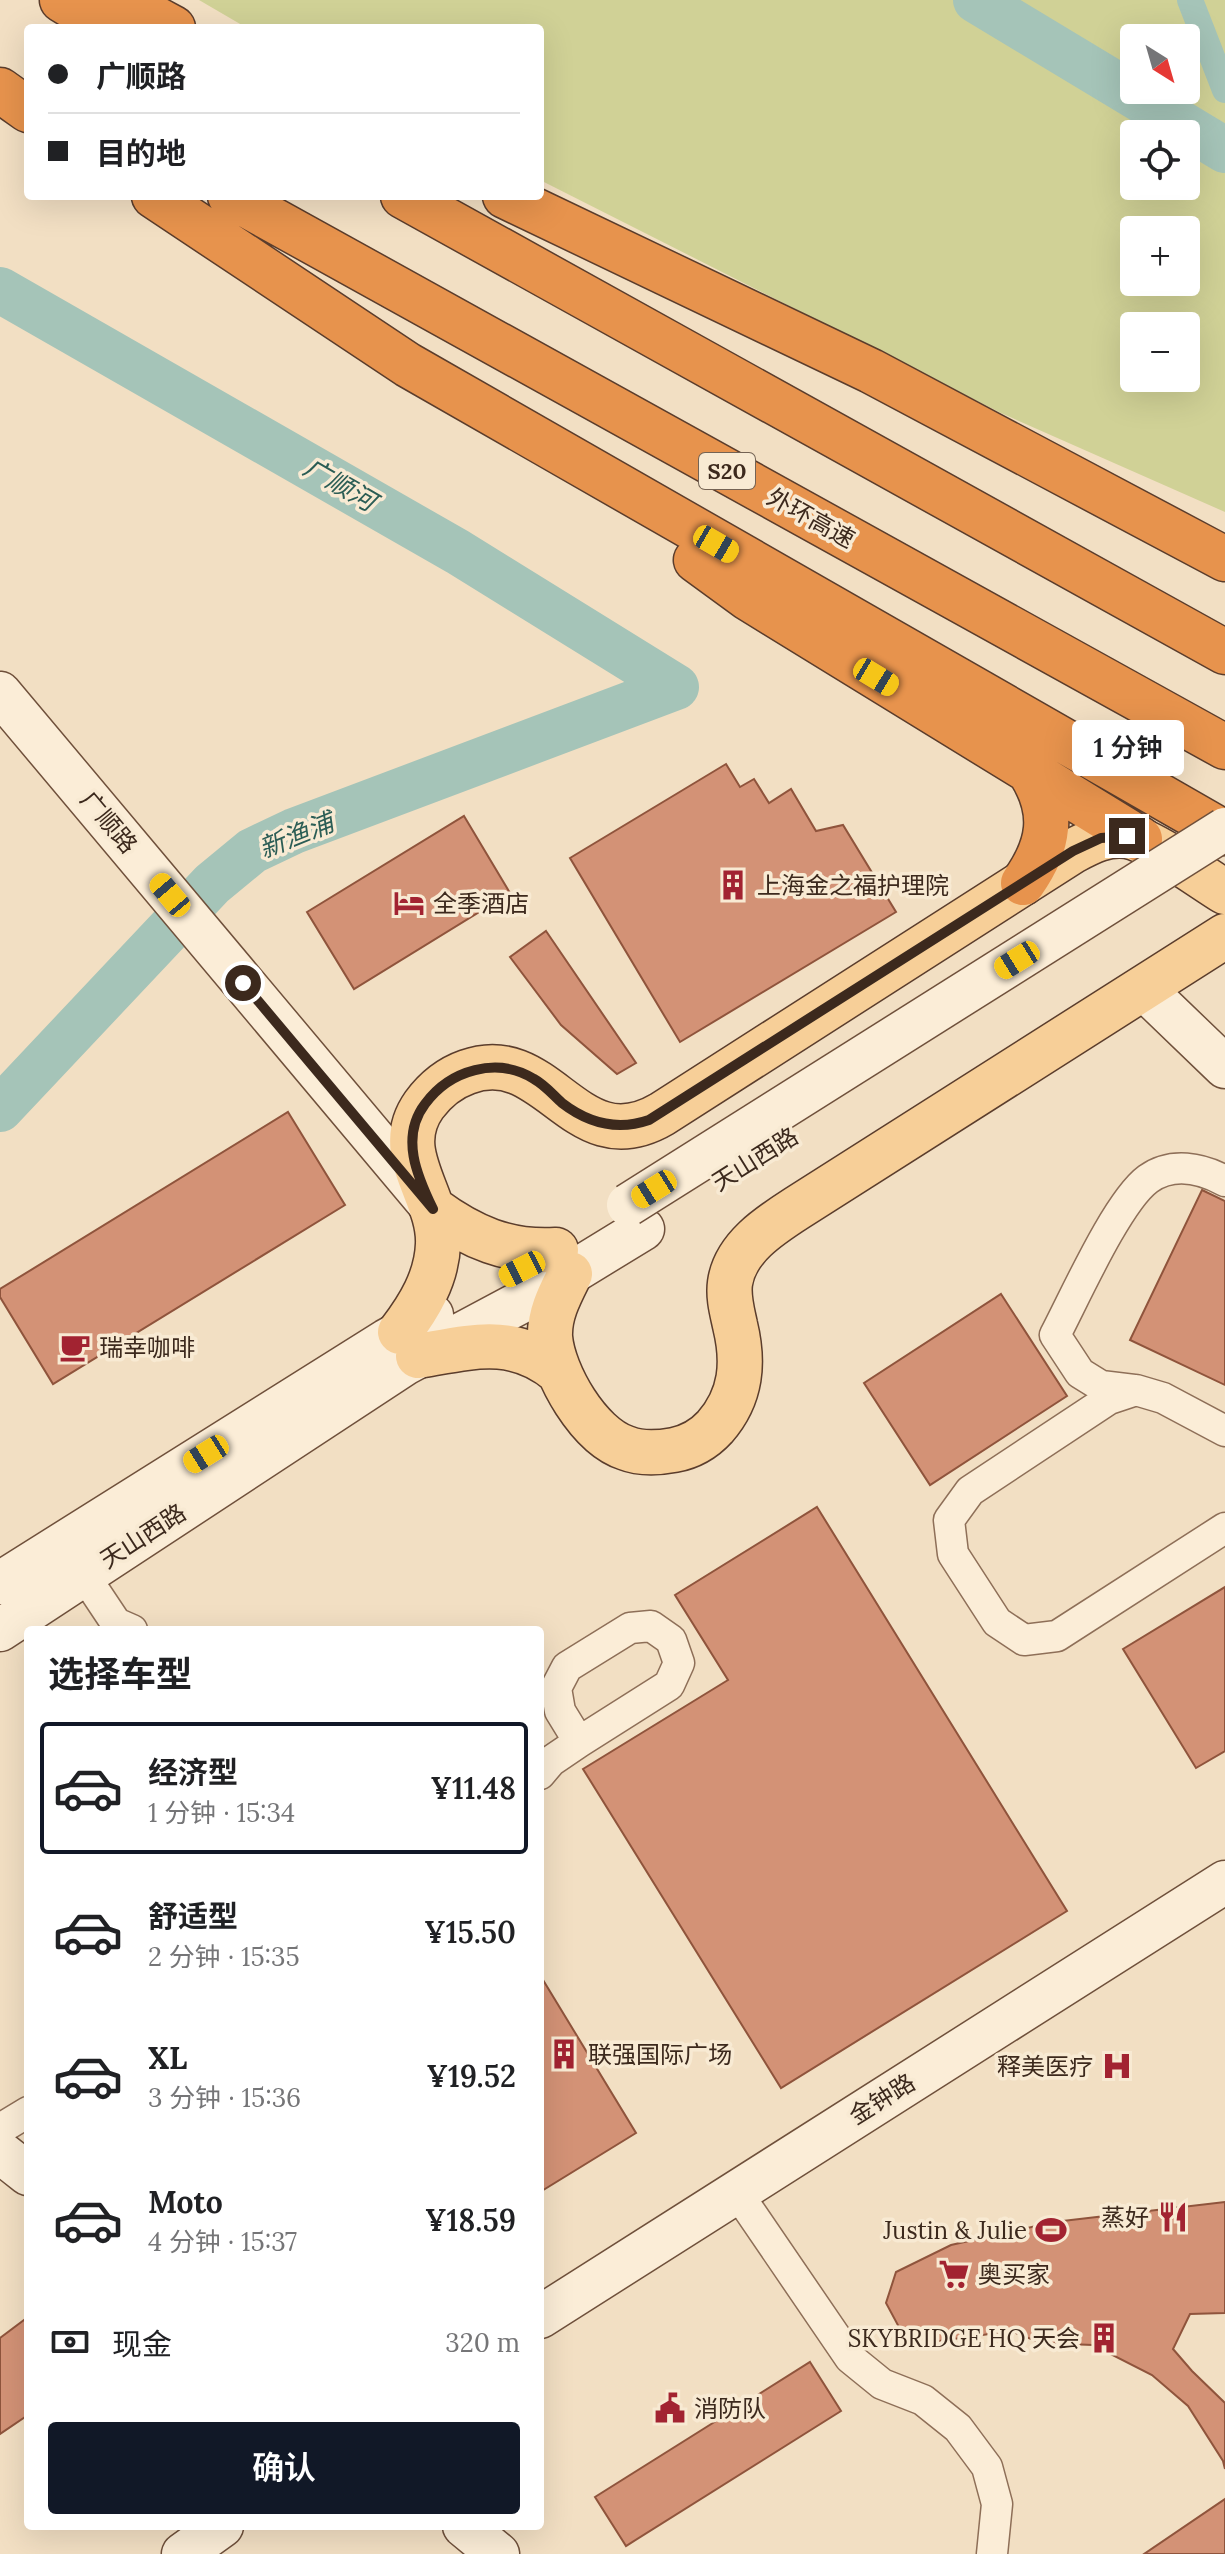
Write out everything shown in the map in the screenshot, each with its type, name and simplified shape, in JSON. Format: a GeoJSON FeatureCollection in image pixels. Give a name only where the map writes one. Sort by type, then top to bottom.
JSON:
{"type":"FeatureCollection","features":[{"type":"Feature","properties":{"kind":"highway"},"geometry":{"type":"LineString","coordinates":[[62,0],[101,24]]}},
{"type":"Feature","properties":{"kind":"highway"},"geometry":{"type":"LineString","coordinates":[[121,0],[166,24]]}},
{"type":"Feature","properties":{"kind":"highway"},"geometry":{"type":"LineString","coordinates":[[0,61],[24,76]]}},
{"type":"Feature","properties":{"kind":"highway"},"geometry":{"type":"LineString","coordinates":[[0,90],[24,107]]}},
{"type":"Feature","properties":{"kind":"highway"},"geometry":{"type":"LineString","coordinates":[[160,200],[408,365],[582,468],[1225,831]]}},
{"type":"Feature","properties":{"kind":"highway","name":"外环高速"},"geometry":{"type":"LineString","coordinates":[[237,200],[1225,747]]}},
{"type":"Feature","properties":{"kind":"highway"},"geometry":{"type":"LineString","coordinates":[[410,200],[1225,652]]}},
{"type":"Feature","properties":{"kind":"highway"},"geometry":{"type":"LineString","coordinates":[[513,200],[871,371],[1225,559]]}},
{"type":"Feature","properties":{"kind":"highway"},"geometry":{"type":"LineString","coordinates":[[582,468],[748,598],[1140,839]]}},
{"type":"Feature","properties":{"kind":"highway"},"geometry":{"type":"LineString","coordinates":[[1078,480],[1225,538]]}},
{"type":"Feature","properties":{"kind":"highway"},"geometry":{"type":"LineString","coordinates":[[1023,883],[1039,858],[1047,828],[1045,802],[1030,772]]}},
{"type":"Feature","properties":{"kind":"main road","name":"广顺路"},"geometry":{"type":"LineString","coordinates":[[0,693],[433,1209]]}},
{"type":"Feature","properties":{"kind":"main road","name":"天山西路"},"geometry":{"type":"LineString","coordinates":[[636,1217],[1225,831]]}},
{"type":"Feature","properties":{"kind":"main road"},"geometry":{"type":"LineString","coordinates":[[559,1372],[535,1354],[508,1346],[409,1344],[433,1273],[439,1243],[433,1209],[417,1172],[412,1132],[421,1109],[448,1082],[477,1069],[511,1069],[537,1080],[568,1107],[588,1119],[620,1126],[643,1122],[662,1114],[1073,851],[1101,838],[1140,839],[1225,892]]}},
{"type":"Feature","properties":{"kind":"main road","name":"天山西路"},"geometry":{"type":"LineString","coordinates":[[0,1583],[409,1344],[563,1262],[1225,864]]}},
{"type":"Feature","properties":{"kind":"main road"},"geometry":{"type":"LineString","coordinates":[[433,1209],[487,1241],[563,1262],[551,1324],[551,1345],[559,1372],[591,1421],[610,1440],[623,1447],[645,1452],[686,1447],[705,1437],[722,1418],[738,1385],[741,1349],[730,1303],[730,1283],[742,1255],[759,1235],[773,1223],[1224,936]]}},
{"type":"Feature","properties":{"kind":"main road"},"geometry":{"type":"LineString","coordinates":[[1143,988],[1225,1067]]}},
{"type":"Feature","properties":{"kind":"main road","name":"天山西路"},"geometry":{"type":"LineString","coordinates":[[0,1630],[84,1575],[409,1344]]}},
{"type":"Feature","properties":{"kind":"main road","name":"金钟路"},"geometry":{"type":"LineString","coordinates":[[544,2314],[1225,1882]]}},
{"type":"Feature","properties":{"kind":"main road"},"geometry":{"type":"LineString","coordinates":[[0,2152],[24,2171]]}},
{"type":"Feature","properties":{"kind":"main road"},"geometry":{"type":"LineString","coordinates":[[183,2554],[216,2530]]}},
{"type":"Feature","properties":{"kind":"main road"},"geometry":{"type":"LineString","coordinates":[[469,2530],[498,2554]]}},
{"type":"Feature","properties":{"kind":"street"},"geometry":{"type":"LineString","coordinates":[[1225,1181],[1211,1173],[1181,1167],[1149,1179],[1125,1205],[1055,1335],[1080,1373],[1101,1386],[1136,1390],[1163,1398],[1225,1431]]}},
{"type":"Feature","properties":{"kind":"street"},"geometry":{"type":"LineString","coordinates":[[1136,1390],[1109,1399],[970,1491],[949,1520],[953,1554],[997,1622],[1024,1640],[1057,1636],[1225,1528]]}},
{"type":"Feature","properties":{"kind":"street"},"geometry":{"type":"LineString","coordinates":[[84,1575],[120,1626]]}},
{"type":"Feature","properties":{"kind":"street"},"geometry":{"type":"LineString","coordinates":[[544,1769],[579,1742]]}},
{"type":"Feature","properties":{"kind":"street"},"geometry":{"type":"LineString","coordinates":[[0,2129],[24,2114]]}},
{"type":"Feature","properties":{"kind":"street"},"geometry":{"type":"LineString","coordinates":[[736,2191],[850,2358],[882,2384],[923,2400],[958,2428],[987,2467],[997,2504],[992,2554]]}},
{"type":"Feature","properties":{"kind":"green space"},"geometry":{"type":"Polygon","coordinates":[[[199,0],[1225,0],[1225,512],[1001,413],[544,182],[544,24],[240,24],[199,0]]]}},
{"type":"Feature","properties":{"kind":"building","name":"上海金之福护理院"},"geometry":{"type":"Polygon","coordinates":[[[726,764],[740,787],[754,779],[769,803],[791,789],[816,831],[843,825],[896,912],[680,1042],[570,858],[726,764]]]}},
{"type":"Feature","properties":{"kind":"building","name":"全季酒店"},"geometry":{"type":"Polygon","coordinates":[[[464,816],[510,893],[354,989],[307,912],[464,816]]]}},
{"type":"Feature","properties":{"kind":"building"},"geometry":{"type":"Polygon","coordinates":[[[546,931],[636,1063],[617,1074],[561,1025],[510,957],[546,931]]]}},
{"type":"Feature","properties":{"kind":"building"},"geometry":{"type":"Polygon","coordinates":[[[288,1112],[345,1205],[53,1384],[0,1297],[0,1289],[288,1112]]]}},
{"type":"Feature","properties":{"kind":"building"},"geometry":{"type":"Polygon","coordinates":[[[1202,1190],[1225,1201],[1225,1385],[1130,1340],[1202,1190]]]}},
{"type":"Feature","properties":{"kind":"building"},"geometry":{"type":"Polygon","coordinates":[[[1001,1294],[1067,1396],[930,1485],[864,1383],[1001,1294]]]}},
{"type":"Feature","properties":{"kind":"building"},"geometry":{"type":"Polygon","coordinates":[[[817,1507],[1067,1911],[781,2088],[583,1769],[728,1680],[675,1595],[817,1507]]]}},
{"type":"Feature","properties":{"kind":"building"},"geometry":{"type":"Polygon","coordinates":[[[1225,1587],[1225,1751],[1196,1768],[1123,1649],[1225,1587]]]}},
{"type":"Feature","properties":{"kind":"building","name":"联强国际广场"},"geometry":{"type":"Polygon","coordinates":[[[544,1982],[636,2133],[544,2190],[544,1982]]]}},
{"type":"Feature","properties":{"kind":"building","name":"SKYBRIDGE HQ 天会"},"geometry":{"type":"Polygon","coordinates":[[[1225,2202],[1225,2313],[1190,2314],[1173,2349],[1225,2403],[1225,2469],[1188,2406],[1152,2375],[1093,2345],[1041,2343],[1011,2331],[932,2342],[900,2329],[886,2303],[896,2272],[951,2245],[1054,2222],[1225,2202]]]}},
{"type":"Feature","properties":{"kind":"building"},"geometry":{"type":"Polygon","coordinates":[[[24,2320],[24,2418],[0,2434],[0,2338],[24,2320]]]}},
{"type":"Feature","properties":{"kind":"building"},"geometry":{"type":"Polygon","coordinates":[[[810,2362],[841,2411],[626,2546],[595,2497],[810,2362]]]}},
{"type":"Feature","properties":{"kind":"building"},"geometry":{"type":"Polygon","coordinates":[[[1225,2499],[1225,2554],[1144,2554],[1225,2499]]]}},
{"type":"Feature","properties":{"kind":"waterway"},"geometry":{"type":"LineString","coordinates":[[976,0],[1225,150]]}},
{"type":"Feature","properties":{"kind":"waterway"},"geometry":{"type":"LineString","coordinates":[[1190,0],[1225,90]]}},
{"type":"Feature","properties":{"kind":"waterway","name":"广顺河"},"geometry":{"type":"LineString","coordinates":[[0,290],[458,552],[676,687]]}},
{"type":"Feature","properties":{"kind":"waterway","name":"新渔浦"},"geometry":{"type":"LineString","coordinates":[[0,1109],[212,884],[252,851],[294,831],[676,687]]}},
{"type":"Feature","properties":{"kind":"place","name":"上海金之福护理院"},"geometry":{"type":"Point","coordinates":[733,885]}},
{"type":"Feature","properties":{"kind":"place","name":"全季酒店"},"geometry":{"type":"Point","coordinates":[409,903]}},
{"type":"Feature","properties":{"kind":"place","name":"瑞幸咖啡"},"geometry":{"type":"Point","coordinates":[75,1347]}},
{"type":"Feature","properties":{"kind":"place","name":"联强国际广场"},"geometry":{"type":"Point","coordinates":[564,2054]}},
{"type":"Feature","properties":{"kind":"place","name":"释美医疗"},"geometry":{"type":"Point","coordinates":[1117,2066]}},
{"type":"Feature","properties":{"kind":"place","name":"蒸好"},"geometry":{"type":"Point","coordinates":[1173,2217]}},
{"type":"Feature","properties":{"kind":"place","name":"Justin & Julie"},"geometry":{"type":"Point","coordinates":[1051,2230]}},
{"type":"Feature","properties":{"kind":"place","name":"奥买家"},"geometry":{"type":"Point","coordinates":[954,2274]}},
{"type":"Feature","properties":{"kind":"place","name":"SKYBRIDGE HQ 天会"},"geometry":{"type":"Point","coordinates":[1104,2338]}},
{"type":"Feature","properties":{"kind":"place","name":"消防队"},"geometry":{"type":"Point","coordinates":[670,2408]}},
{"type":"Feature","properties":{"kind":"route"},"geometry":{"type":"LineString","coordinates":[[243,983],[433,1209],[414,1161],[413,1126],[428,1099],[454,1078],[483,1068],[511,1069],[537,1080],[568,1107],[594,1121],[620,1126],[649,1120],[1073,851],[1101,838],[1127,836]]}}]}
